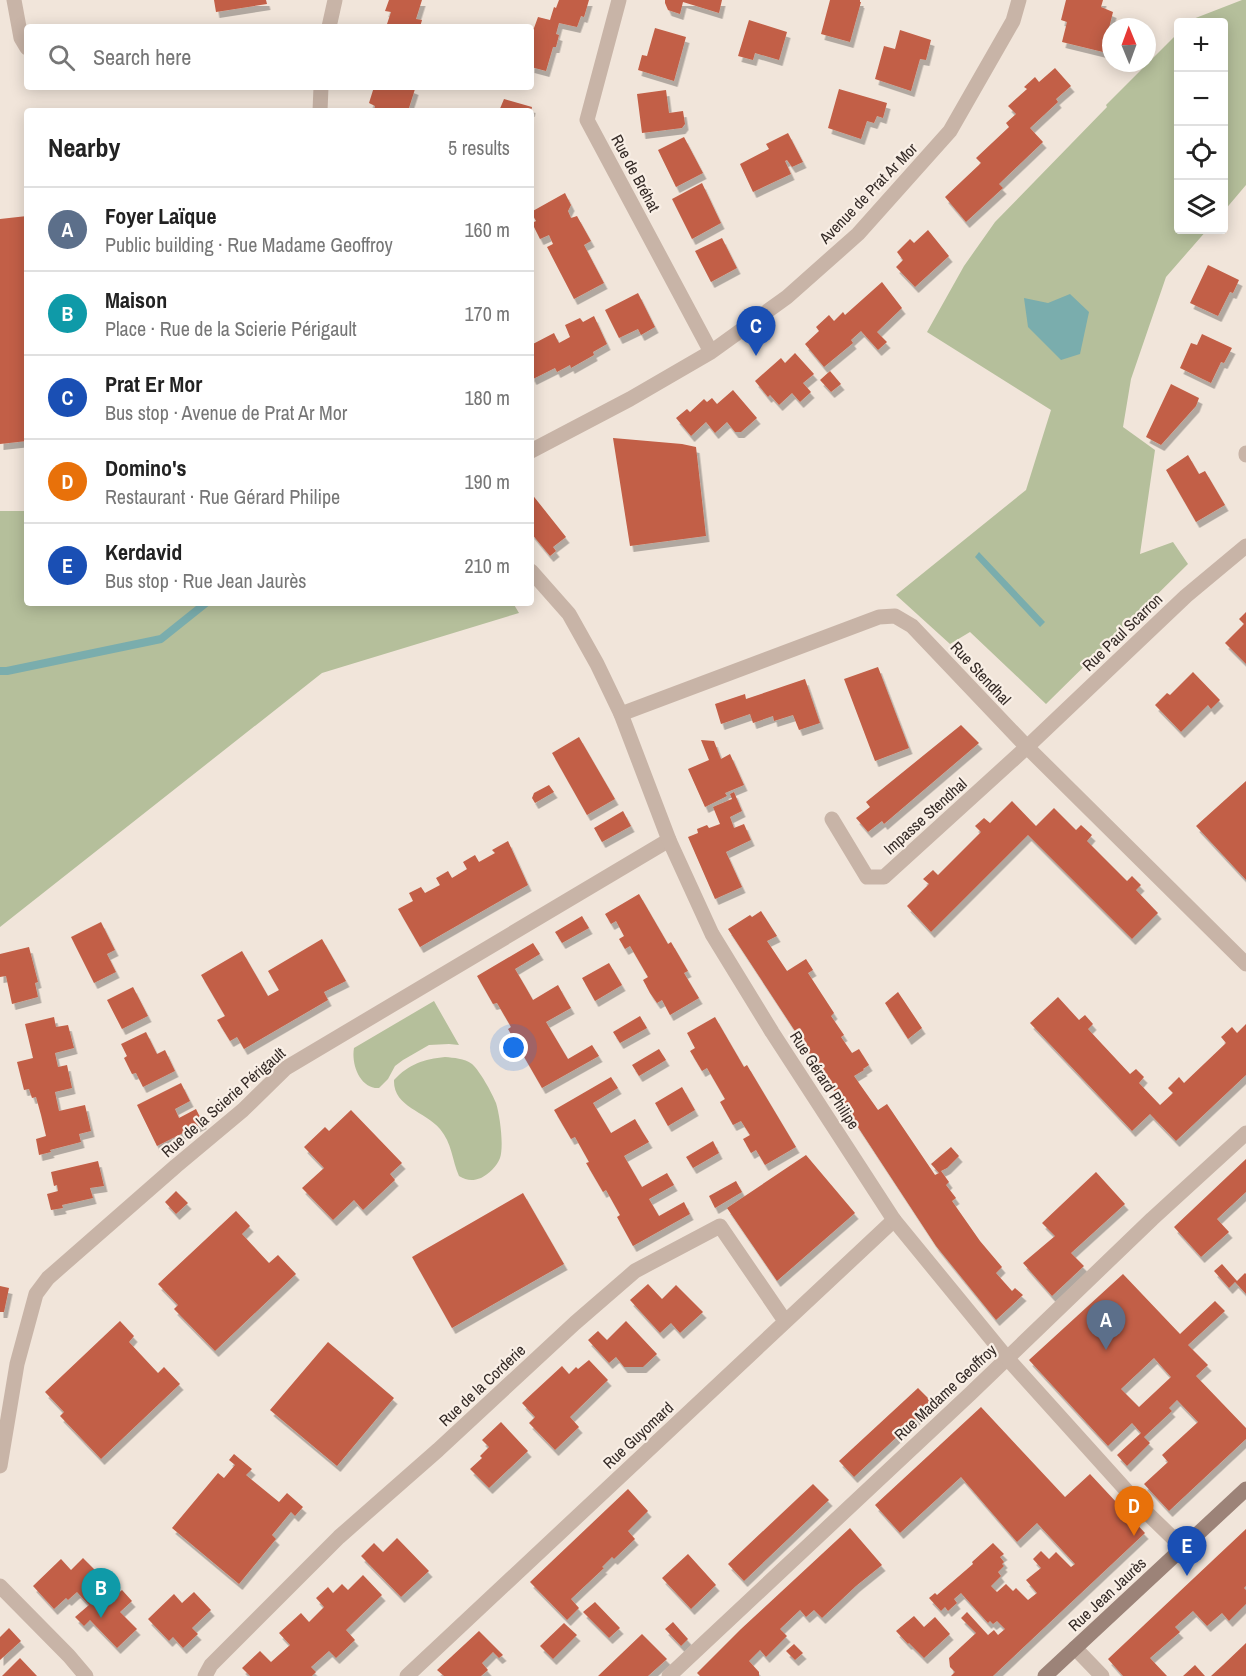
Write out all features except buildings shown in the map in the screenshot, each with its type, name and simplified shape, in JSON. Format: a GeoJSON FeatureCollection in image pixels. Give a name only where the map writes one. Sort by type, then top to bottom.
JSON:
{"type":"FeatureCollection","features":[{"type":"Feature","properties":{"kind":"main road","name":"Rue Jean Jaurès"},"geometry":{"type":"LineString","coordinates":[[1045,1676],[1246,1489]]}},
{"type":"Feature","properties":{"kind":"street"},"geometry":{"type":"LineString","coordinates":[[14,0],[24,43]]}},
{"type":"Feature","properties":{"kind":"street"},"geometry":{"type":"LineString","coordinates":[[330,24],[335,0]]}},
{"type":"Feature","properties":{"kind":"street","name":"Rue de Bréhat"},"geometry":{"type":"LineString","coordinates":[[619,0],[587,120],[711,352]]}},
{"type":"Feature","properties":{"kind":"street","name":"Avenue de Prat Ar Mor"},"geometry":{"type":"LineString","coordinates":[[534,449],[630,399],[711,352],[787,297],[858,234],[950,131],[1013,21],[1019,0]]}},
{"type":"Feature","properties":{"kind":"street"},"geometry":{"type":"LineString","coordinates":[[320,108],[321,90]]}},
{"type":"Feature","properties":{"kind":"street","name":"Rue Paul Scarron"},"geometry":{"type":"LineString","coordinates":[[1027,747],[1186,596],[1246,546]]}},
{"type":"Feature","properties":{"kind":"street","name":"Rue Gérard Philipe"},"geometry":{"type":"LineString","coordinates":[[534,574],[569,614],[597,664],[621,714],[669,840],[712,934],[772,1032],[894,1220],[1007,1358],[1144,1510],[1183,1548]]}},
{"type":"Feature","properties":{"kind":"street","name":"Rue Stendhal"},"geometry":{"type":"LineString","coordinates":[[621,714],[879,617],[896,616],[912,626],[1027,747],[1246,964]]}},
{"type":"Feature","properties":{"kind":"street","name":"Impasse Stendhal"},"geometry":{"type":"LineString","coordinates":[[832,819],[867,877],[884,877],[1027,747]]}},
{"type":"Feature","properties":{"kind":"street","name":"Rue de la Scierie Périgault"},"geometry":{"type":"LineString","coordinates":[[0,1466],[17,1365],[36,1294],[48,1278],[243,1110],[286,1068],[669,840]]}},
{"type":"Feature","properties":{"kind":"street","name":"Rue Madame Geoffroy"},"geometry":{"type":"LineString","coordinates":[[669,1676],[1246,1133]]}},
{"type":"Feature","properties":{"kind":"street","name":"Rue Guyomard"},"geometry":{"type":"LineString","coordinates":[[407,1676],[894,1220]]}},
{"type":"Feature","properties":{"kind":"street","name":"Rue de la Corderie"},"geometry":{"type":"LineString","coordinates":[[205,1676],[211,1665],[339,1537],[635,1271],[720,1226],[785,1321]]}},
{"type":"Feature","properties":{"kind":"street"},"geometry":{"type":"LineString","coordinates":[[0,1586],[86,1676]]}},
{"type":"Feature","properties":{"kind":"street"},"geometry":{"type":"LineString","coordinates":[[1075,1647],[1102,1676]]}},
{"type":"Feature","properties":{"kind":"green space"},"geometry":{"type":"Polygon","coordinates":[[[1246,0],[1246,185],[1228,206],[1228,18],[1196,18],[1246,0]]]}},
{"type":"Feature","properties":{"kind":"green space"},"geometry":{"type":"Polygon","coordinates":[[[1174,37],[1174,234],[1204,234],[1166,277],[1131,379],[1123,427],[1155,450],[1140,554],[1173,542],[1188,564],[1046,704],[970,632],[950,644],[896,595],[1026,490],[1051,410],[927,332],[964,266],[995,222],[1139,72],[1156,72],[1156,55],[1174,37]]]}},
{"type":"Feature","properties":{"kind":"green space"},"geometry":{"type":"Polygon","coordinates":[[[0,511],[24,511],[24,606],[515,606],[519,613],[322,673],[0,927],[0,511]]]}},
{"type":"Feature","properties":{"kind":"green space"},"geometry":{"type":"Polygon","coordinates":[[[434,1001],[459,1045],[429,1045],[395,1066],[388,1079],[379,1088],[372,1087],[362,1080],[354,1061],[354,1048],[434,1001]]]}},
{"type":"Feature","properties":{"kind":"green space"},"geometry":{"type":"Polygon","coordinates":[[[445,1057],[462,1059],[472,1064],[486,1082],[496,1103],[501,1131],[500,1158],[492,1170],[478,1179],[467,1180],[459,1176],[444,1134],[434,1123],[404,1103],[395,1089],[394,1080],[411,1066],[430,1059],[445,1057]]]}},
{"type":"Feature","properties":{"kind":"water"},"geometry":{"type":"Polygon","coordinates":[[[1070,294],[1089,312],[1080,354],[1061,360],[1028,327],[1024,298],[1048,303],[1070,294]]]}},
{"type":"Feature","properties":{"kind":"water"},"geometry":{"type":"Polygon","coordinates":[[[979,552],[1045,622],[1040,627],[975,557],[979,552]]]}},
{"type":"Feature","properties":{"kind":"waterway"},"geometry":{"type":"LineString","coordinates":[[0,671],[161,639],[202,606]]}},
{"type":"Feature","properties":{"kind":"place","name":"Prat Er Mor"},"geometry":{"type":"Point","coordinates":[756,356]}},
{"type":"Feature","properties":{"kind":"place","name":"Foyer Laïque"},"geometry":{"type":"Point","coordinates":[1106,1350]}},
{"type":"Feature","properties":{"kind":"place","name":"Domino's"},"geometry":{"type":"Point","coordinates":[1134,1536]}},
{"type":"Feature","properties":{"kind":"place","name":"Kerdavid"},"geometry":{"type":"Point","coordinates":[1187,1576]}},
{"type":"Feature","properties":{"kind":"place","name":"Maison"},"geometry":{"type":"Point","coordinates":[101,1618]}}]}
